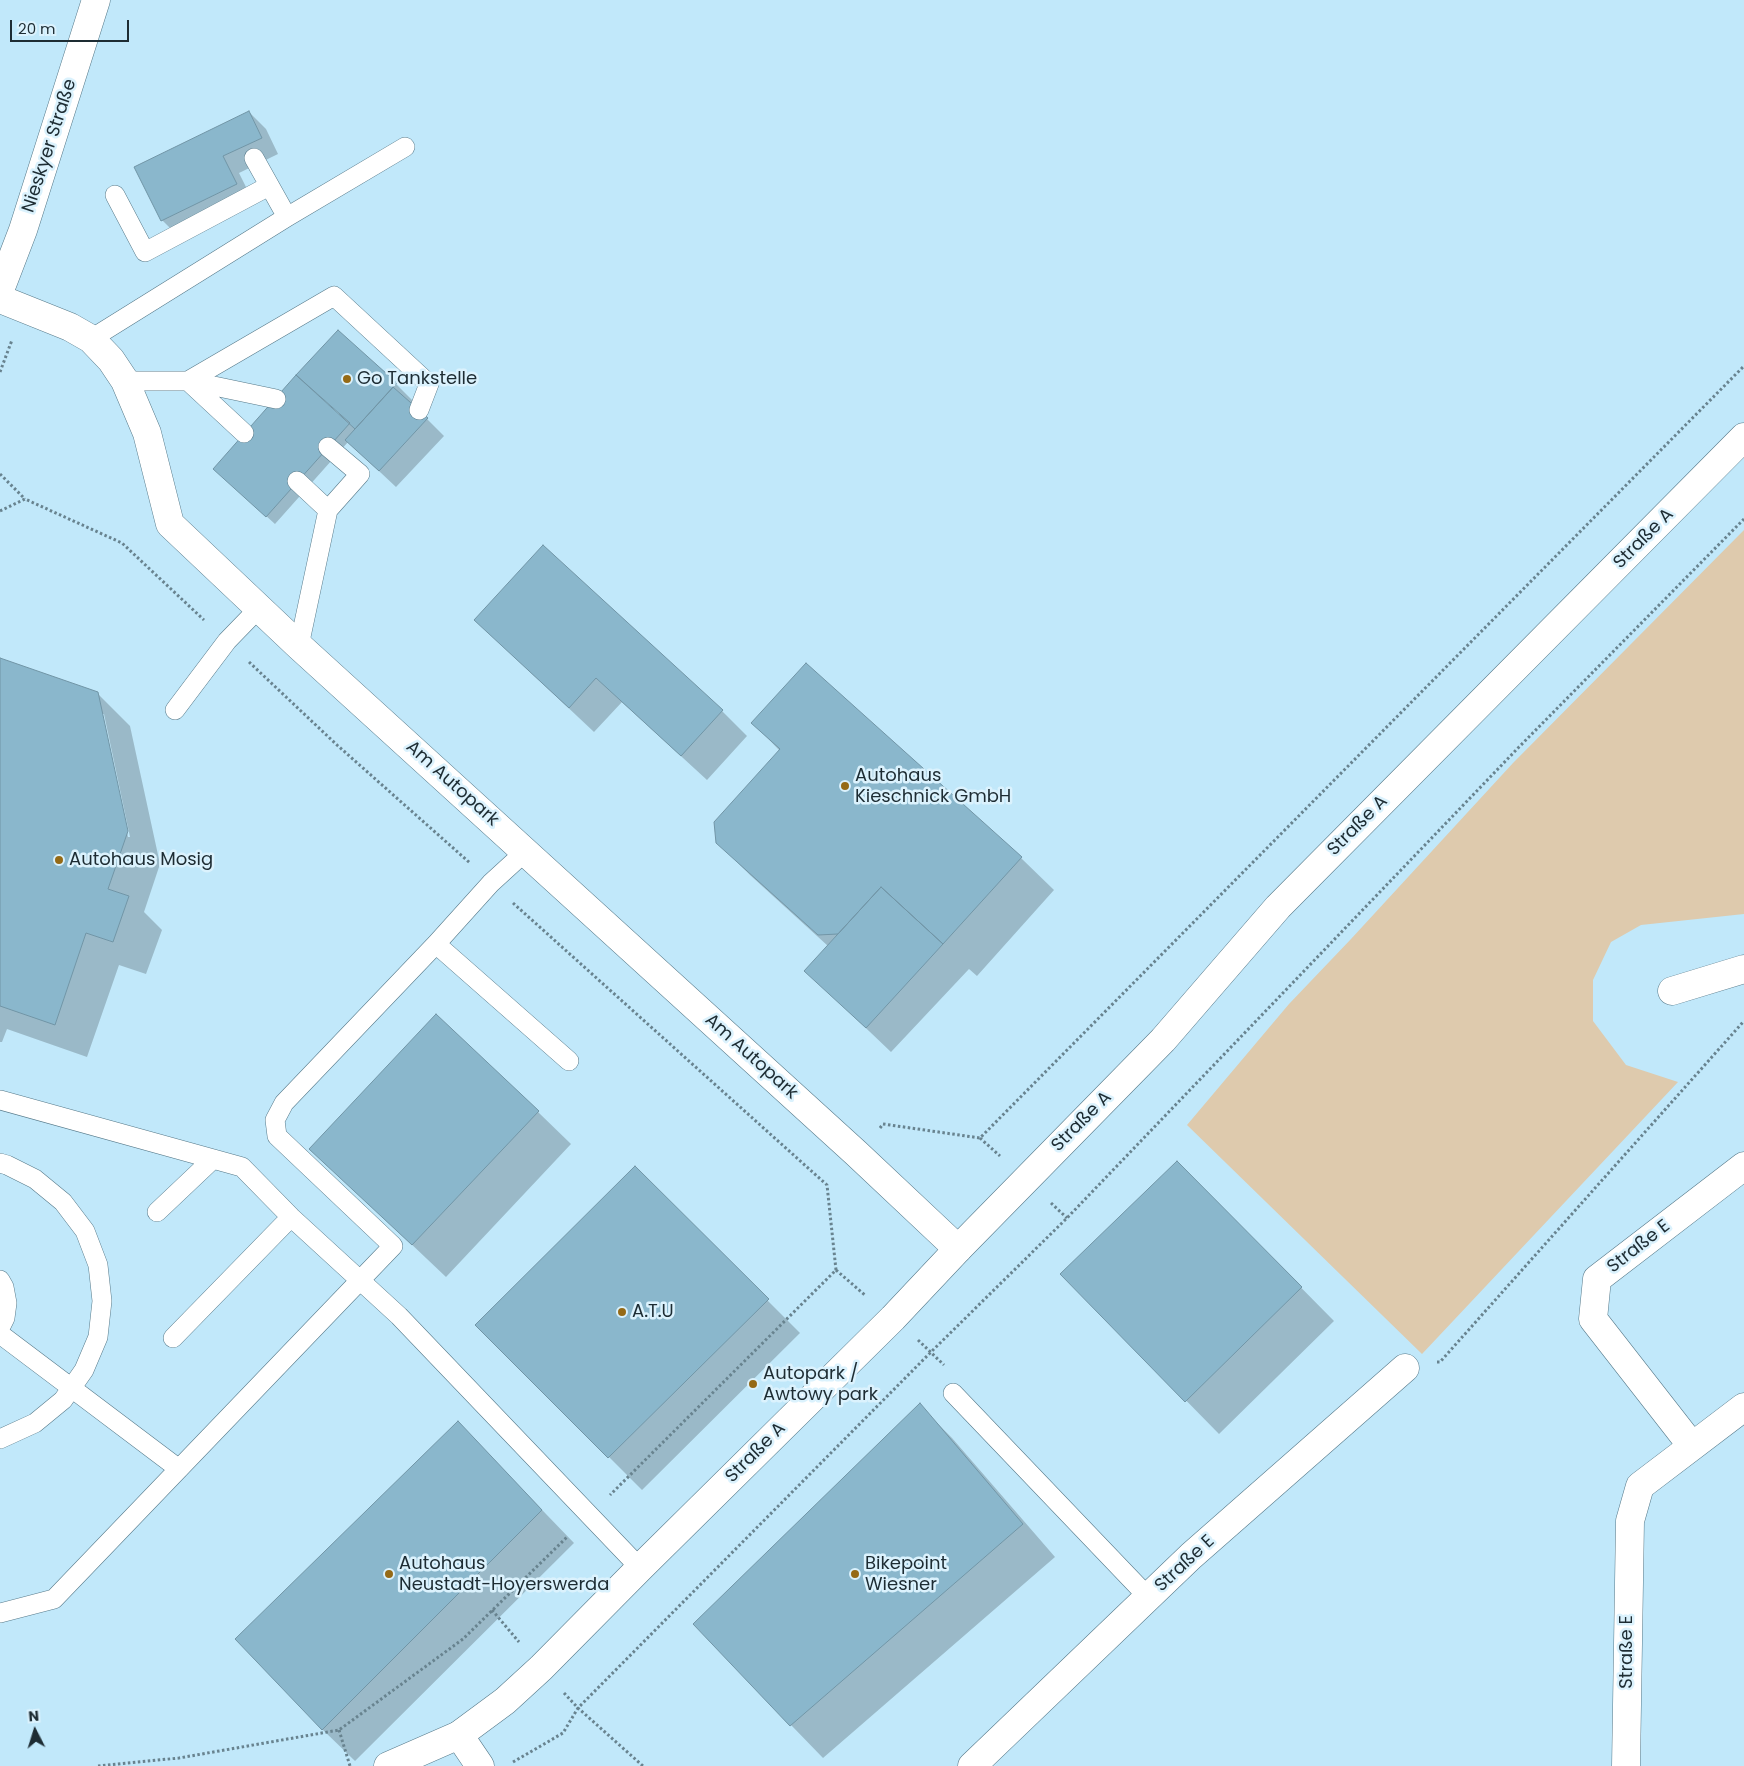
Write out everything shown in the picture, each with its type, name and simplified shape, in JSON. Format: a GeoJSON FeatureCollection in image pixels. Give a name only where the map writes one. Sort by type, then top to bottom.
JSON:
{"type":"FeatureCollection","features":[{"type":"Feature","properties":{"kind":"street","name":"Nieskyer Straße"},"geometry":{"type":"LineString","coordinates":[[0,290],[23,230],[96,0]]}},
{"type":"Feature","properties":{"kind":"street","name":"Am Autopark"},"geometry":{"type":"LineString","coordinates":[[0,299],[70,327],[91,339],[111,360],[125,381],[147,433],[170,524],[299,646],[526,851],[958,1249]]}},
{"type":"Feature","properties":{"kind":"street","name":"Straße A"},"geometry":{"type":"LineString","coordinates":[[388,1766],[459,1735],[506,1701],[541,1668],[893,1318],[1163,1040],[1278,907],[1744,437]]}},
{"type":"Feature","properties":{"kind":"street"},"geometry":{"type":"LineString","coordinates":[[1672,991],[1744,969]]}},
{"type":"Feature","properties":{"kind":"street","name":"Straße E"},"geometry":{"type":"LineString","coordinates":[[1692,1446],[1593,1319],[1597,1280],[1744,1166]]}},
{"type":"Feature","properties":{"kind":"street","name":"Straße E"},"geometry":{"type":"LineString","coordinates":[[972,1766],[1192,1556],[1405,1368]]}},
{"type":"Feature","properties":{"kind":"street","name":"Straße E"},"geometry":{"type":"LineString","coordinates":[[1626,1766],[1630,1521],[1640,1486],[1744,1407]]}},
{"type":"Feature","properties":{"kind":"street"},"geometry":{"type":"LineString","coordinates":[[459,1735],[480,1766]]}},
{"type":"Feature","properties":{"kind":"lane"},"geometry":{"type":"LineString","coordinates":[[91,339],[287,217],[405,147]]}},
{"type":"Feature","properties":{"kind":"lane"},"geometry":{"type":"LineString","coordinates":[[254,158],[287,217]]}},
{"type":"Feature","properties":{"kind":"lane"},"geometry":{"type":"LineString","coordinates":[[115,195],[145,252],[269,186]]}},
{"type":"Feature","properties":{"kind":"lane"},"geometry":{"type":"LineString","coordinates":[[188,381],[334,296],[429,384],[419,410]]}},
{"type":"Feature","properties":{"kind":"lane"},"geometry":{"type":"LineString","coordinates":[[125,381],[188,381],[276,399]]}},
{"type":"Feature","properties":{"kind":"lane"},"geometry":{"type":"LineString","coordinates":[[188,381],[244,433]]}},
{"type":"Feature","properties":{"kind":"lane"},"geometry":{"type":"LineString","coordinates":[[299,646],[328,510],[365,469],[328,447]]}},
{"type":"Feature","properties":{"kind":"lane"},"geometry":{"type":"LineString","coordinates":[[297,482],[328,510]]}},
{"type":"Feature","properties":{"kind":"lane"},"geometry":{"type":"LineString","coordinates":[[175,710],[227,641],[259,608]]}},
{"type":"Feature","properties":{"kind":"lane"},"geometry":{"type":"LineString","coordinates":[[0,1613],[54,1599],[393,1246],[277,1136],[275,1120],[284,1103],[436,944],[491,883],[526,851]]}},
{"type":"Feature","properties":{"kind":"lane"},"geometry":{"type":"LineString","coordinates":[[436,944],[570,1061]]}},
{"type":"Feature","properties":{"kind":"lane"},"geometry":{"type":"LineString","coordinates":[[0,1100],[242,1167],[291,1217],[399,1316],[640,1568]]}},
{"type":"Feature","properties":{"kind":"lane"},"geometry":{"type":"LineString","coordinates":[[158,1212],[213,1159]]}},
{"type":"Feature","properties":{"kind":"lane"},"geometry":{"type":"LineString","coordinates":[[0,1163],[8,1165],[35,1179],[63,1202],[85,1231],[98,1265],[102,1301],[98,1337],[84,1370],[72,1388],[63,1400],[35,1423],[0,1439]]}},
{"type":"Feature","properties":{"kind":"lane"},"geometry":{"type":"LineString","coordinates":[[173,1338],[291,1217]]}},
{"type":"Feature","properties":{"kind":"lane"},"geometry":{"type":"LineString","coordinates":[[0,1280],[4,1287],[7,1302],[5,1318],[0,1328]]}},
{"type":"Feature","properties":{"kind":"lane"},"geometry":{"type":"LineString","coordinates":[[0,1334],[179,1469]]}},
{"type":"Feature","properties":{"kind":"lane"},"geometry":{"type":"LineString","coordinates":[[953,1393],[1148,1598]]}},
{"type":"Feature","properties":{"kind":"path"},"geometry":{"type":"LineString","coordinates":[[827,1185],[884,1124],[980,1138],[1744,366]]}},
{"type":"Feature","properties":{"kind":"path"},"geometry":{"type":"LineString","coordinates":[[0,474],[25,499],[122,543],[337,744],[827,1185],[836,1270],[463,1639],[338,1730],[179,1758],[98,1766]]}},
{"type":"Feature","properties":{"kind":"path"},"geometry":{"type":"LineString","coordinates":[[0,511],[25,499]]}},
{"type":"Feature","properties":{"kind":"path"},"geometry":{"type":"LineString","coordinates":[[506,1766],[563,1733],[578,1708],[924,1359],[1068,1218],[1519,747],[1744,519]]}},
{"type":"Feature","properties":{"kind":"path"},"geometry":{"type":"LineString","coordinates":[[1405,1368],[1440,1362],[1744,1021]]}},
{"type":"Feature","properties":{"kind":"path"},"geometry":{"type":"LineString","coordinates":[[578,1708],[642,1766]]}},
{"type":"Feature","properties":{"kind":"path"},"geometry":{"type":"LineString","coordinates":[[338,1730],[350,1766]]}},
{"type":"Feature","properties":{"kind":"shaded area"},"geometry":{"type":"Polygon","coordinates":[[[1744,530],[1744,914],[1641,925],[1611,942],[1593,980],[1593,1021],[1626,1065],[1678,1082],[1422,1354],[1187,1125],[1289,1004],[1513,763],[1744,530]]]}},
{"type":"Feature","properties":{"kind":"building"},"geometry":{"type":"Polygon","coordinates":[[[249,111],[262,138],[223,156],[237,184],[161,221],[134,167],[249,111]]]}},
{"type":"Feature","properties":{"kind":"building","name":"Go Tankstelle"},"geometry":{"type":"Polygon","coordinates":[[[338,330],[397,383],[355,429],[296,375],[338,330]]]}},
{"type":"Feature","properties":{"kind":"building"},"geometry":{"type":"Polygon","coordinates":[[[296,375],[350,423],[266,517],[213,469],[296,375]]]}},
{"type":"Feature","properties":{"kind":"building"},"geometry":{"type":"Polygon","coordinates":[[[393,387],[428,418],[379,471],[345,440],[393,387]]]}},
{"type":"Feature","properties":{"kind":"building"},"geometry":{"type":"Polygon","coordinates":[[[543,545],[723,710],[681,756],[596,678],[569,708],[474,620],[543,545]]]}},
{"type":"Feature","properties":{"kind":"building","name":"Autohaus Mosig"},"geometry":{"type":"Polygon","coordinates":[[[0,658],[98,692],[128,831],[108,889],[129,896],[113,942],[86,933],[55,1025],[0,1006],[0,658]]]}},
{"type":"Feature","properties":{"kind":"building","name":"Autohaus Kieschnick GmbH"},"geometry":{"type":"Polygon","coordinates":[[[806,663],[1022,857],[943,944],[881,887],[838,934],[818,935],[716,843],[714,822],[780,749],[751,723],[806,663]]]}},
{"type":"Feature","properties":{"kind":"building"},"geometry":{"type":"Polygon","coordinates":[[[881,887],[943,944],[866,1028],[804,971],[881,887]]]}},
{"type":"Feature","properties":{"kind":"building"},"geometry":{"type":"Polygon","coordinates":[[[436,1014],[539,1111],[412,1245],[309,1149],[436,1014]]]}},
{"type":"Feature","properties":{"kind":"building"},"geometry":{"type":"Polygon","coordinates":[[[1177,1161],[1302,1287],[1185,1402],[1060,1274],[1177,1161]]]}},
{"type":"Feature","properties":{"kind":"building","name":"A.T.U"},"geometry":{"type":"Polygon","coordinates":[[[635,1166],[769,1299],[608,1458],[475,1325],[635,1166]]]}},
{"type":"Feature","properties":{"kind":"building","name":"Bikepoint Wiesner"},"geometry":{"type":"Polygon","coordinates":[[[920,1403],[1023,1524],[790,1726],[693,1624],[920,1403]]]}},
{"type":"Feature","properties":{"kind":"building","name":"Autohaus Neustadt-Hoyerswerda"},"geometry":{"type":"Polygon","coordinates":[[[458,1421],[542,1510],[322,1730],[235,1639],[458,1421]]]}},
{"type":"Feature","properties":{"kind":"place","name":"Go Tankstelle"},"geometry":{"type":"Point","coordinates":[347,379]}},
{"type":"Feature","properties":{"kind":"place","name":"Autohaus Kieschnick GmbH"},"geometry":{"type":"Point","coordinates":[845,786]}},
{"type":"Feature","properties":{"kind":"place","name":"Autohaus Mosig"},"geometry":{"type":"Point","coordinates":[59,860]}},
{"type":"Feature","properties":{"kind":"place","name":"A.T.U"},"geometry":{"type":"Point","coordinates":[622,1312]}},
{"type":"Feature","properties":{"kind":"place","name":"Autopark / Awtowy park"},"geometry":{"type":"Point","coordinates":[753,1384]}},
{"type":"Feature","properties":{"kind":"place","name":"Autohaus Neustadt-Hoyerswerda"},"geometry":{"type":"Point","coordinates":[389,1574]}},
{"type":"Feature","properties":{"kind":"place","name":"Bikepoint Wiesner"},"geometry":{"type":"Point","coordinates":[855,1574]}}]}
